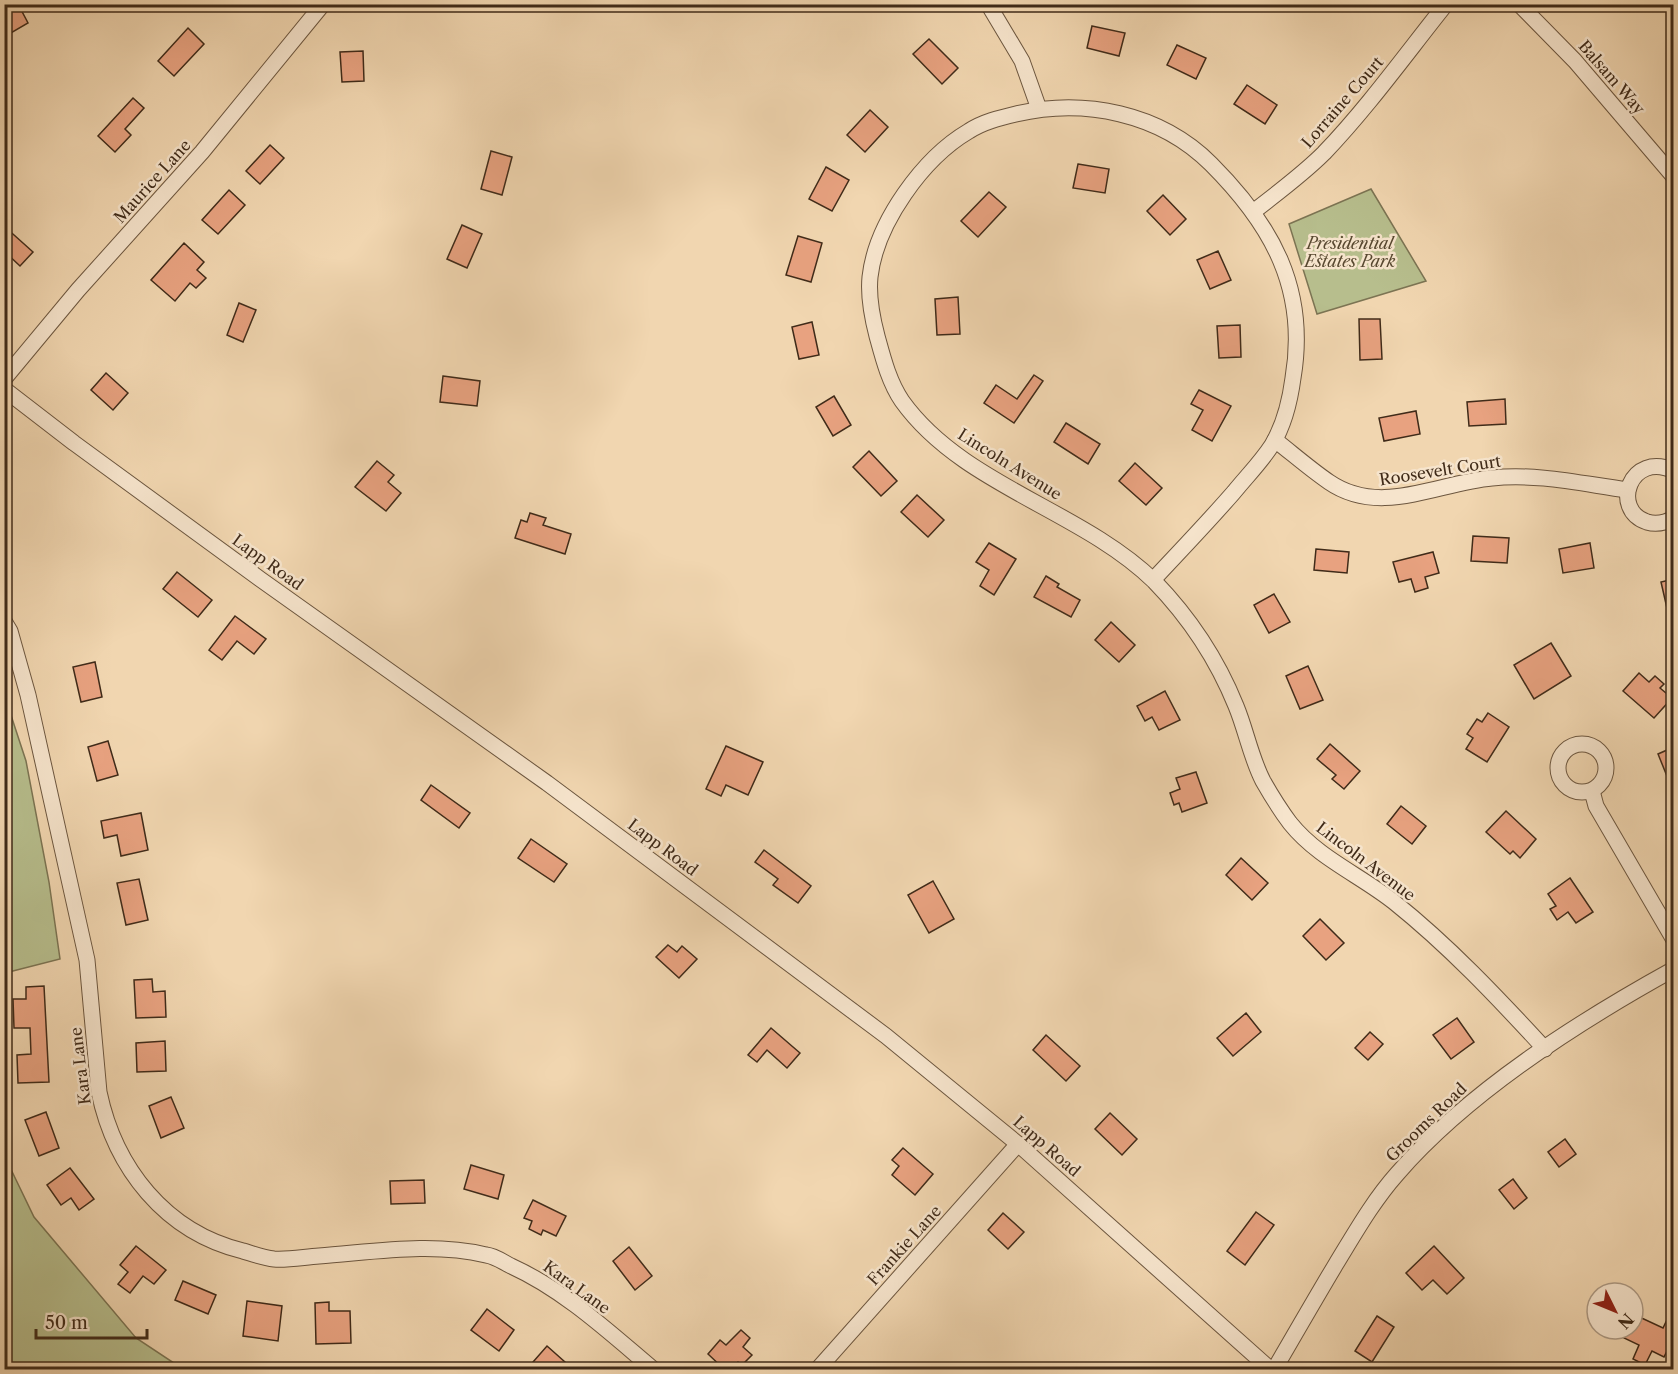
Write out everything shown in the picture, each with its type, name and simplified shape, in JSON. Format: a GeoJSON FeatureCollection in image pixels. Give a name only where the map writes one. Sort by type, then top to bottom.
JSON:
{"type":"FeatureCollection","features":[{"type":"Feature","properties":{"kind":"street","name":"Maurice Lane"},"geometry":{"type":"LineString","coordinates":[[4,379],[78,290],[202,152],[323,4]]}},
{"type":"Feature","properties":{"kind":"street"},"geometry":{"type":"LineString","coordinates":[[988,4],[1022,61],[1039,109]]}},
{"type":"Feature","properties":{"kind":"street","name":"Lorraine Court"},"geometry":{"type":"LineString","coordinates":[[1253,212],[1329,148],[1446,4]]}},
{"type":"Feature","properties":{"kind":"street","name":"Balsam Way"},"geometry":{"type":"LineString","coordinates":[[1519,4],[1575,60],[1674,177]]}},
{"type":"Feature","properties":{"kind":"street","name":"Lincoln Avenue"},"geometry":{"type":"LineString","coordinates":[[1153,580],[1259,463],[1275,440],[1290,399],[1298,333],[1294,300],[1285,271],[1269,234],[1209,161],[1160,127],[1121,113],[1091,108],[1039,109],[992,120],[970,130],[948,146],[919,176],[894,209],[877,248],[870,274],[870,299],[882,358],[901,400],[932,435],[979,469],[1112,546],[1153,580],[1180,610],[1206,646],[1237,709],[1261,779],[1289,822],[1328,859],[1391,899],[1439,941],[1487,986],[1545,1049]]}},
{"type":"Feature","properties":{"kind":"street","name":"Lapp Road"},"geometry":{"type":"LineString","coordinates":[[4,389],[74,443],[263,574],[886,1036],[1018,1144],[1272,1370]]}},
{"type":"Feature","properties":{"kind":"street","name":"Roosevelt Court"},"geometry":{"type":"LineString","coordinates":[[1275,440],[1330,483],[1352,494],[1370,498],[1389,498],[1491,478],[1536,477],[1628,490]]}},
{"type":"Feature","properties":{"kind":"street"},"geometry":{"type":"LineString","coordinates":[[1674,471],[1664,466],[1652,466],[1640,470],[1632,479],[1628,490],[1628,503],[1643,521],[1655,524],[1674,518]]}},
{"type":"Feature","properties":{"kind":"street","name":"Kara Lane"},"geometry":{"type":"LineString","coordinates":[[4,621],[10,631],[28,695],[87,960],[99,1092],[103,1111],[114,1142],[129,1170],[140,1184],[176,1219],[197,1234],[234,1249],[273,1259],[429,1248],[488,1255],[555,1290],[654,1370]]}},
{"type":"Feature","properties":{"kind":"street"},"geometry":{"type":"LineString","coordinates":[[1592,791],[1596,806],[1674,940]]}},
{"type":"Feature","properties":{"kind":"street","name":"Grooms Road"},"geometry":{"type":"LineString","coordinates":[[1272,1370],[1367,1213],[1397,1174],[1446,1123],[1545,1049],[1629,994],[1674,969]]}},
{"type":"Feature","properties":{"kind":"street","name":"Frankie Lane"},"geometry":{"type":"LineString","coordinates":[[817,1370],[1018,1144]]}},
{"type":"Feature","properties":{"kind":"green space","name":"Presidential Estates Park"},"geometry":{"type":"Polygon","coordinates":[[[1371,189],[1426,281],[1317,314],[1289,224],[1371,189]]]}},
{"type":"Feature","properties":{"kind":"green space"},"geometry":{"type":"Polygon","coordinates":[[[5,697],[26,761],[49,882],[60,959],[5,973],[5,697]]]}},
{"type":"Feature","properties":{"kind":"green space"},"geometry":{"type":"Polygon","coordinates":[[[5,1157],[34,1217],[136,1338],[183,1369],[5,1369],[5,1157]]]}},
{"type":"Feature","properties":{"kind":"building"},"geometry":{"type":"Polygon","coordinates":[[[4,4],[18,4],[28,23],[4,37],[4,4]]]}},
{"type":"Feature","properties":{"kind":"building"},"geometry":{"type":"Polygon","coordinates":[[[1092,26],[1125,33],[1119,56],[1087,48],[1092,26]]]}},
{"type":"Feature","properties":{"kind":"building"},"geometry":{"type":"Polygon","coordinates":[[[188,28],[204,44],[174,76],[158,61],[188,28]]]}},
{"type":"Feature","properties":{"kind":"building"},"geometry":{"type":"Polygon","coordinates":[[[929,39],[958,68],[942,84],[913,54],[929,39]]]}},
{"type":"Feature","properties":{"kind":"building"},"geometry":{"type":"Polygon","coordinates":[[[1177,45],[1206,58],[1196,79],[1167,65],[1177,45]]]}},
{"type":"Feature","properties":{"kind":"building"},"geometry":{"type":"Polygon","coordinates":[[[363,51],[364,81],[342,82],[340,52],[363,51]]]}},
{"type":"Feature","properties":{"kind":"building"},"geometry":{"type":"Polygon","coordinates":[[[1247,85],[1277,105],[1265,124],[1234,104],[1247,85]]]}},
{"type":"Feature","properties":{"kind":"building"},"geometry":{"type":"Polygon","coordinates":[[[133,98],[144,108],[125,129],[131,135],[115,152],[98,136],[133,98]]]}},
{"type":"Feature","properties":{"kind":"building"},"geometry":{"type":"Polygon","coordinates":[[[870,110],[888,127],[865,152],[847,135],[870,110]]]}},
{"type":"Feature","properties":{"kind":"building"},"geometry":{"type":"Polygon","coordinates":[[[270,145],[284,158],[260,184],[246,171],[270,145]]]}},
{"type":"Feature","properties":{"kind":"building"},"geometry":{"type":"Polygon","coordinates":[[[491,151],[512,157],[502,195],[481,189],[491,151]]]}},
{"type":"Feature","properties":{"kind":"building"},"geometry":{"type":"Polygon","coordinates":[[[1078,164],[1109,169],[1105,193],[1073,188],[1078,164]]]}},
{"type":"Feature","properties":{"kind":"building"},"geometry":{"type":"Polygon","coordinates":[[[826,167],[849,180],[832,211],[809,199],[826,167]]]}},
{"type":"Feature","properties":{"kind":"building"},"geometry":{"type":"Polygon","coordinates":[[[229,190],[245,205],[218,234],[202,220],[229,190]]]}},
{"type":"Feature","properties":{"kind":"building"},"geometry":{"type":"Polygon","coordinates":[[[989,192],[1006,207],[978,237],[961,221],[989,192]]]}},
{"type":"Feature","properties":{"kind":"building"},"geometry":{"type":"Polygon","coordinates":[[[1163,195],[1186,219],[1170,235],[1147,211],[1163,195]]]}},
{"type":"Feature","properties":{"kind":"building"},"geometry":{"type":"Polygon","coordinates":[[[462,225],[482,234],[467,268],[447,259],[462,225]]]}},
{"type":"Feature","properties":{"kind":"building"},"geometry":{"type":"Polygon","coordinates":[[[4,226],[33,252],[20,266],[4,251],[4,226]]]}},
{"type":"Feature","properties":{"kind":"building"},"geometry":{"type":"Polygon","coordinates":[[[798,236],[822,243],[811,282],[786,275],[798,236]]]}},
{"type":"Feature","properties":{"kind":"building"},"geometry":{"type":"Polygon","coordinates":[[[184,243],[204,262],[197,270],[206,278],[196,288],[190,283],[175,301],[151,280],[184,243]]]}},
{"type":"Feature","properties":{"kind":"building"},"geometry":{"type":"Polygon","coordinates":[[[1218,251],[1231,280],[1210,289],[1197,260],[1218,251]]]}},
{"type":"Feature","properties":{"kind":"building"},"geometry":{"type":"Polygon","coordinates":[[[958,297],[960,334],[937,335],[935,299],[958,297]]]}},
{"type":"Feature","properties":{"kind":"building"},"geometry":{"type":"Polygon","coordinates":[[[239,303],[256,310],[243,342],[227,335],[239,303]]]}},
{"type":"Feature","properties":{"kind":"building"},"geometry":{"type":"Polygon","coordinates":[[[1359,319],[1380,319],[1382,359],[1360,360],[1359,319]]]}},
{"type":"Feature","properties":{"kind":"building"},"geometry":{"type":"Polygon","coordinates":[[[812,322],[819,355],[799,359],[792,327],[812,322]]]}},
{"type":"Feature","properties":{"kind":"building"},"geometry":{"type":"Polygon","coordinates":[[[1240,325],[1241,357],[1219,358],[1217,326],[1240,325]]]}},
{"type":"Feature","properties":{"kind":"building"},"geometry":{"type":"Polygon","coordinates":[[[106,373],[128,393],[113,410],[91,390],[106,373]]]}},
{"type":"Feature","properties":{"kind":"building"},"geometry":{"type":"Polygon","coordinates":[[[1034,375],[1043,381],[1014,423],[984,403],[996,385],[1017,399],[1034,375]]]}},
{"type":"Feature","properties":{"kind":"building"},"geometry":{"type":"Polygon","coordinates":[[[443,376],[480,381],[477,406],[440,402],[443,376]]]}},
{"type":"Feature","properties":{"kind":"building"},"geometry":{"type":"Polygon","coordinates":[[[1199,390],[1231,406],[1212,441],[1192,430],[1203,410],[1191,404],[1199,390]]]}},
{"type":"Feature","properties":{"kind":"building"},"geometry":{"type":"Polygon","coordinates":[[[834,396],[851,425],[833,436],[816,407],[834,396]]]}},
{"type":"Feature","properties":{"kind":"building"},"geometry":{"type":"Polygon","coordinates":[[[1505,399],[1506,424],[1469,426],[1467,402],[1505,399]]]}},
{"type":"Feature","properties":{"kind":"building"},"geometry":{"type":"Polygon","coordinates":[[[1416,411],[1420,434],[1384,441],[1379,418],[1416,411]]]}},
{"type":"Feature","properties":{"kind":"building"},"geometry":{"type":"Polygon","coordinates":[[[1066,423],[1100,444],[1088,464],[1054,442],[1066,423]]]}},
{"type":"Feature","properties":{"kind":"building"},"geometry":{"type":"Polygon","coordinates":[[[869,451],[897,481],[881,496],[853,467],[869,451]]]}},
{"type":"Feature","properties":{"kind":"building"},"geometry":{"type":"Polygon","coordinates":[[[377,461],[394,475],[388,482],[401,493],[386,511],[355,487],[377,461]]]}},
{"type":"Feature","properties":{"kind":"building"},"geometry":{"type":"Polygon","coordinates":[[[1135,463],[1162,488],[1146,505],[1119,481],[1135,463]]]}},
{"type":"Feature","properties":{"kind":"building"},"geometry":{"type":"Polygon","coordinates":[[[917,495],[944,520],[928,537],[901,512],[917,495]]]}},
{"type":"Feature","properties":{"kind":"building"},"geometry":{"type":"Polygon","coordinates":[[[530,513],[546,518],[543,525],[571,534],[565,554],[515,538],[521,520],[527,522],[530,513]]]}},
{"type":"Feature","properties":{"kind":"building"},"geometry":{"type":"Polygon","coordinates":[[[1473,536],[1509,538],[1507,563],[1471,561],[1473,536]]]}},
{"type":"Feature","properties":{"kind":"building"},"geometry":{"type":"Polygon","coordinates":[[[989,543],[1016,559],[994,595],[980,586],[989,570],[976,562],[989,543]]]}},
{"type":"Feature","properties":{"kind":"building"},"geometry":{"type":"Polygon","coordinates":[[[1590,543],[1594,568],[1563,573],[1559,549],[1590,543]]]}},
{"type":"Feature","properties":{"kind":"building"},"geometry":{"type":"Polygon","coordinates":[[[1316,549],[1349,552],[1347,573],[1314,570],[1316,549]]]}},
{"type":"Feature","properties":{"kind":"building"},"geometry":{"type":"Polygon","coordinates":[[[1433,552],[1439,573],[1425,577],[1428,588],[1415,592],[1411,579],[1399,582],[1393,562],[1433,552]]]}},
{"type":"Feature","properties":{"kind":"building"},"geometry":{"type":"Polygon","coordinates":[[[177,572],[212,600],[198,617],[163,589],[177,572]]]}},
{"type":"Feature","properties":{"kind":"building"},"geometry":{"type":"Polygon","coordinates":[[[1046,576],[1059,584],[1057,587],[1080,600],[1071,617],[1034,597],[1046,576]]]}},
{"type":"Feature","properties":{"kind":"building"},"geometry":{"type":"Polygon","coordinates":[[[1674,579],[1674,616],[1669,617],[1661,582],[1674,579]]]}},
{"type":"Feature","properties":{"kind":"building"},"geometry":{"type":"Polygon","coordinates":[[[1274,594],[1290,622],[1269,633],[1254,605],[1274,594]]]}},
{"type":"Feature","properties":{"kind":"building"},"geometry":{"type":"Polygon","coordinates":[[[235,616],[266,639],[254,654],[237,641],[222,660],[209,650],[235,616]]]}},
{"type":"Feature","properties":{"kind":"building"},"geometry":{"type":"Polygon","coordinates":[[[1111,622],[1135,645],[1119,662],[1095,640],[1111,622]]]}},
{"type":"Feature","properties":{"kind":"building"},"geometry":{"type":"Polygon","coordinates":[[[1551,643],[1571,676],[1534,699],[1514,665],[1551,643]]]}},
{"type":"Feature","properties":{"kind":"building"},"geometry":{"type":"Polygon","coordinates":[[[95,662],[102,697],[81,702],[73,667],[95,662]]]}},
{"type":"Feature","properties":{"kind":"building"},"geometry":{"type":"Polygon","coordinates":[[[1308,666],[1323,700],[1300,709],[1286,676],[1308,666]]]}},
{"type":"Feature","properties":{"kind":"building"},"geometry":{"type":"Polygon","coordinates":[[[1639,673],[1649,682],[1655,676],[1664,684],[1660,688],[1672,698],[1654,718],[1623,691],[1639,673]]]}},
{"type":"Feature","properties":{"kind":"building"},"geometry":{"type":"Polygon","coordinates":[[[1165,691],[1180,720],[1159,730],[1152,717],[1145,721],[1137,706],[1165,691]]]}},
{"type":"Feature","properties":{"kind":"building"},"geometry":{"type":"Polygon","coordinates":[[[1488,713],[1509,727],[1487,762],[1466,749],[1473,738],[1467,734],[1477,719],[1482,722],[1488,713]]]}},
{"type":"Feature","properties":{"kind":"building"},"geometry":{"type":"Polygon","coordinates":[[[108,741],[118,775],[97,781],[88,747],[108,741]]]}},
{"type":"Feature","properties":{"kind":"building"},"geometry":{"type":"Polygon","coordinates":[[[1330,744],[1360,771],[1344,789],[1332,779],[1336,775],[1317,759],[1330,744]]]}},
{"type":"Feature","properties":{"kind":"building"},"geometry":{"type":"Polygon","coordinates":[[[726,746],[763,762],[748,795],[726,785],[721,796],[706,789],[726,746]]]}},
{"type":"Feature","properties":{"kind":"building"},"geometry":{"type":"Polygon","coordinates":[[[1674,747],[1674,790],[1673,791],[1658,754],[1674,747]]]}},
{"type":"Feature","properties":{"kind":"building"},"geometry":{"type":"Polygon","coordinates":[[[1196,772],[1207,803],[1182,812],[1179,803],[1174,805],[1170,793],[1180,789],[1176,778],[1196,772]]]}},
{"type":"Feature","properties":{"kind":"building"},"geometry":{"type":"Polygon","coordinates":[[[431,785],[470,813],[459,828],[421,800],[431,785]]]}},
{"type":"Feature","properties":{"kind":"building"},"geometry":{"type":"Polygon","coordinates":[[[1401,806],[1426,826],[1412,844],[1387,824],[1401,806]]]}},
{"type":"Feature","properties":{"kind":"building"},"geometry":{"type":"Polygon","coordinates":[[[1506,811],[1536,839],[1520,858],[1513,851],[1510,854],[1486,832],[1506,811]]]}},
{"type":"Feature","properties":{"kind":"building"},"geometry":{"type":"Polygon","coordinates":[[[141,813],[148,850],[121,856],[117,835],[104,838],[101,821],[141,813]]]}},
{"type":"Feature","properties":{"kind":"building"},"geometry":{"type":"Polygon","coordinates":[[[531,839],[567,864],[554,882],[518,858],[531,839]]]}},
{"type":"Feature","properties":{"kind":"building"},"geometry":{"type":"Polygon","coordinates":[[[764,850],[811,886],[798,903],[773,885],[778,879],[755,862],[764,850]]]}},
{"type":"Feature","properties":{"kind":"building"},"geometry":{"type":"Polygon","coordinates":[[[1241,858],[1268,883],[1252,900],[1226,875],[1241,858]]]}},
{"type":"Feature","properties":{"kind":"building"},"geometry":{"type":"Polygon","coordinates":[[[1570,878],[1593,912],[1576,923],[1568,912],[1557,920],[1550,909],[1556,906],[1548,894],[1570,878]]]}},
{"type":"Feature","properties":{"kind":"building"},"geometry":{"type":"Polygon","coordinates":[[[139,879],[148,920],[126,925],[117,883],[139,879]]]}},
{"type":"Feature","properties":{"kind":"building"},"geometry":{"type":"Polygon","coordinates":[[[933,881],[954,919],[929,933],[908,895],[933,881]]]}},
{"type":"Feature","properties":{"kind":"building"},"geometry":{"type":"Polygon","coordinates":[[[1320,919],[1344,943],[1326,960],[1303,936],[1320,919]]]}},
{"type":"Feature","properties":{"kind":"building"},"geometry":{"type":"Polygon","coordinates":[[[668,945],[677,952],[682,946],[697,959],[679,978],[656,957],[668,945]]]}},
{"type":"Feature","properties":{"kind":"building"},"geometry":{"type":"Polygon","coordinates":[[[152,979],[153,992],[165,991],[166,1017],[136,1018],[134,980],[152,979]]]}},
{"type":"Feature","properties":{"kind":"building"},"geometry":{"type":"Polygon","coordinates":[[[44,986],[49,1082],[18,1083],[17,1055],[31,1054],[30,1028],[14,1028],[13,999],[26,999],[26,987],[44,986]]]}},
{"type":"Feature","properties":{"kind":"building"},"geometry":{"type":"Polygon","coordinates":[[[1246,1013],[1261,1032],[1233,1056],[1217,1038],[1246,1013]]]}},
{"type":"Feature","properties":{"kind":"building"},"geometry":{"type":"Polygon","coordinates":[[[1457,1018],[1474,1042],[1451,1059],[1433,1035],[1457,1018]]]}},
{"type":"Feature","properties":{"kind":"building"},"geometry":{"type":"Polygon","coordinates":[[[771,1028],[800,1053],[787,1068],[767,1050],[757,1062],[748,1055],[771,1028]]]}},
{"type":"Feature","properties":{"kind":"building"},"geometry":{"type":"Polygon","coordinates":[[[1370,1032],[1383,1044],[1368,1060],[1355,1048],[1370,1032]]]}},
{"type":"Feature","properties":{"kind":"building"},"geometry":{"type":"Polygon","coordinates":[[[1046,1035],[1080,1066],[1066,1081],[1033,1050],[1046,1035]]]}},
{"type":"Feature","properties":{"kind":"building"},"geometry":{"type":"Polygon","coordinates":[[[165,1041],[166,1071],[137,1072],[136,1043],[165,1041]]]}},
{"type":"Feature","properties":{"kind":"building"},"geometry":{"type":"Polygon","coordinates":[[[171,1097],[184,1128],[161,1138],[149,1106],[171,1097]]]}},
{"type":"Feature","properties":{"kind":"building"},"geometry":{"type":"Polygon","coordinates":[[[46,1112],[59,1148],[39,1156],[25,1120],[46,1112]]]}},
{"type":"Feature","properties":{"kind":"building"},"geometry":{"type":"Polygon","coordinates":[[[1110,1113],[1137,1139],[1122,1155],[1095,1129],[1110,1113]]]}},
{"type":"Feature","properties":{"kind":"building"},"geometry":{"type":"Polygon","coordinates":[[[1565,1139],[1576,1154],[1559,1167],[1548,1152],[1565,1139]]]}},
{"type":"Feature","properties":{"kind":"building"},"geometry":{"type":"Polygon","coordinates":[[[903,1148],[933,1174],[915,1195],[892,1175],[899,1166],[892,1160],[903,1148]]]}},
{"type":"Feature","properties":{"kind":"building"},"geometry":{"type":"Polygon","coordinates":[[[471,1165],[504,1175],[498,1199],[464,1189],[471,1165]]]}},
{"type":"Feature","properties":{"kind":"building"},"geometry":{"type":"Polygon","coordinates":[[[70,1168],[94,1199],[79,1210],[71,1198],[61,1205],[47,1185],[70,1168]]]}},
{"type":"Feature","properties":{"kind":"building"},"geometry":{"type":"Polygon","coordinates":[[[1513,1179],[1527,1198],[1514,1209],[1499,1190],[1513,1179]]]}},
{"type":"Feature","properties":{"kind":"building"},"geometry":{"type":"Polygon","coordinates":[[[424,1180],[425,1203],[391,1204],[390,1181],[424,1180]]]}},
{"type":"Feature","properties":{"kind":"building"},"geometry":{"type":"Polygon","coordinates":[[[533,1200],[566,1216],[556,1236],[543,1230],[541,1235],[529,1229],[532,1221],[524,1218],[533,1200]]]}},
{"type":"Feature","properties":{"kind":"building"},"geometry":{"type":"Polygon","coordinates":[[[1256,1212],[1274,1225],[1245,1265],[1227,1251],[1256,1212]]]}},
{"type":"Feature","properties":{"kind":"building"},"geometry":{"type":"Polygon","coordinates":[[[1003,1213],[1024,1232],[1008,1249],[988,1230],[1003,1213]]]}},
{"type":"Feature","properties":{"kind":"building"},"geometry":{"type":"Polygon","coordinates":[[[136,1246],[166,1270],[154,1284],[143,1276],[130,1293],[118,1284],[128,1272],[120,1265],[136,1246]]]}},
{"type":"Feature","properties":{"kind":"building"},"geometry":{"type":"Polygon","coordinates":[[[1434,1246],[1464,1278],[1447,1294],[1433,1280],[1422,1290],[1406,1273],[1434,1246]]]}},
{"type":"Feature","properties":{"kind":"building"},"geometry":{"type":"Polygon","coordinates":[[[629,1247],[652,1276],[635,1290],[613,1261],[629,1247]]]}},
{"type":"Feature","properties":{"kind":"building"},"geometry":{"type":"Polygon","coordinates":[[[183,1281],[216,1295],[208,1314],[175,1300],[183,1281]]]}},
{"type":"Feature","properties":{"kind":"building"},"geometry":{"type":"Polygon","coordinates":[[[247,1301],[282,1306],[278,1341],[243,1336],[247,1301]]]}},
{"type":"Feature","properties":{"kind":"building"},"geometry":{"type":"Polygon","coordinates":[[[329,1302],[329,1311],[350,1311],[351,1343],[316,1344],[315,1303],[329,1302]]]}},
{"type":"Feature","properties":{"kind":"building"},"geometry":{"type":"Polygon","coordinates":[[[1674,1305],[1674,1354],[1667,1351],[1664,1357],[1652,1351],[1645,1365],[1633,1359],[1639,1345],[1630,1341],[1645,1341],[1645,1320],[1663,1328],[1674,1305]]]}},
{"type":"Feature","properties":{"kind":"building"},"geometry":{"type":"Polygon","coordinates":[[[487,1309],[514,1330],[499,1351],[471,1330],[487,1309]]]}},
{"type":"Feature","properties":{"kind":"building"},"geometry":{"type":"Polygon","coordinates":[[[1377,1316],[1394,1327],[1372,1362],[1355,1351],[1377,1316]]]}},
{"type":"Feature","properties":{"kind":"building"},"geometry":{"type":"Polygon","coordinates":[[[741,1330],[750,1338],[743,1347],[752,1355],[742,1365],[738,1362],[732,1370],[725,1370],[708,1354],[720,1340],[726,1345],[741,1330]]]}},
{"type":"Feature","properties":{"kind":"building"},"geometry":{"type":"Polygon","coordinates":[[[547,1346],[574,1370],[526,1370],[547,1346]]]}}]}
